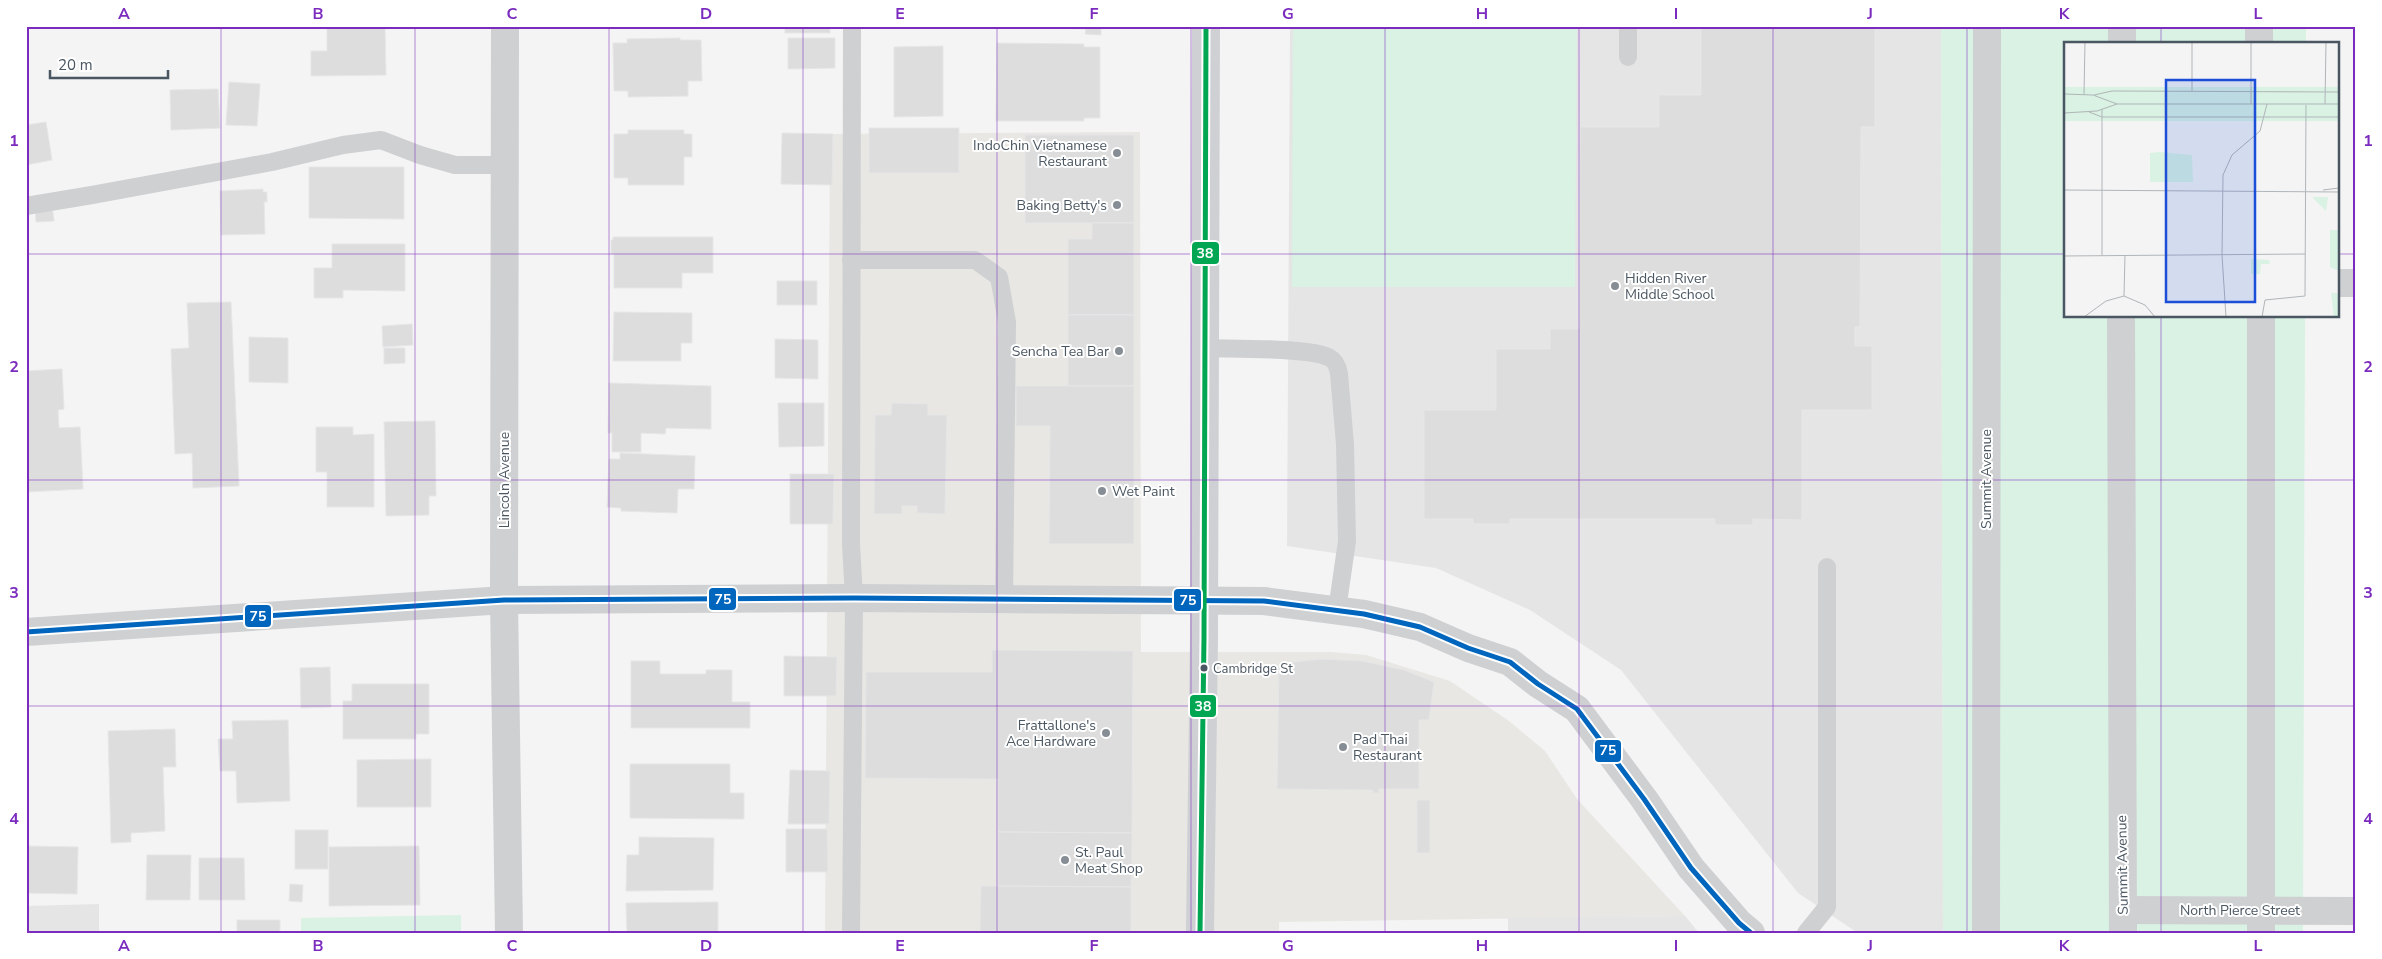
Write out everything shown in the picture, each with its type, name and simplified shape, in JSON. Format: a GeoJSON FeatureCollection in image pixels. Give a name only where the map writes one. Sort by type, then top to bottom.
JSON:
{"type":"FeatureCollection","features":[{"type":"Feature","properties":{"kind":"main road"},"geometry":{"type":"LineString","coordinates":[[1200,933],[1204,602],[1206,26]]}},
{"type":"Feature","properties":{"kind":"street","name":"Lincoln Avenue"},"geometry":{"type":"LineString","coordinates":[[505,26],[504,600],[509,933]]}},
{"type":"Feature","properties":{"kind":"street","name":"Summit Avenue"},"geometry":{"type":"LineString","coordinates":[[1986,933],[1987,26]]}},
{"type":"Feature","properties":{"kind":"street"},"geometry":{"type":"LineString","coordinates":[[2122,26],[2122,42]]}},
{"type":"Feature","properties":{"kind":"street"},"geometry":{"type":"LineString","coordinates":[[2259,26],[2259,42]]}},
{"type":"Feature","properties":{"kind":"street"},"geometry":{"type":"LineString","coordinates":[[2340,283],[2356,283]]}},
{"type":"Feature","properties":{"kind":"street","name":"Summit Avenue"},"geometry":{"type":"LineString","coordinates":[[2121,318],[2121,831],[2123,921]]}},
{"type":"Feature","properties":{"kind":"street"},"geometry":{"type":"LineString","coordinates":[[2261,318],[2261,921]]}},
{"type":"Feature","properties":{"kind":"street"},"geometry":{"type":"LineString","coordinates":[[26,632],[504,600],[854,598],[1004,601],[1264,601],[1364,614],[1420,627],[1468,648],[1510,662],[1538,684],[1578,709],[1644,799],[1690,868],[1739,923],[1751,933]]}},
{"type":"Feature","properties":{"kind":"street","name":"North Pierce Street"},"geometry":{"type":"LineString","coordinates":[[2123,921],[2261,921],[2356,911]]}},
{"type":"Feature","properties":{"kind":"lane"},"geometry":{"type":"LineString","coordinates":[[851,933],[854,598],[851,544],[852,26]]}},
{"type":"Feature","properties":{"kind":"lane"},"geometry":{"type":"LineString","coordinates":[[1628,26],[1628,57]]}},
{"type":"Feature","properties":{"kind":"lane"},"geometry":{"type":"LineString","coordinates":[[26,206],[272,162],[343,145],[381,140],[420,155],[455,165],[505,165]]}},
{"type":"Feature","properties":{"kind":"lane"},"geometry":{"type":"LineString","coordinates":[[851,260],[975,260],[999,277],[1007,322],[1004,601]]}},
{"type":"Feature","properties":{"kind":"lane"},"geometry":{"type":"LineString","coordinates":[[1205,348],[1312,352],[1330,358],[1336,364],[1340,374],[1345,444],[1347,541],[1337,610]]}},
{"type":"Feature","properties":{"kind":"lane"},"geometry":{"type":"LineString","coordinates":[[1806,933],[1826,907],[1826,567]]}},
{"type":"Feature","properties":{"kind":"shaded area","name":"Hidden River Middle School"},"geometry":{"type":"Polygon","coordinates":[[[1290,26],[1941,26],[1943,933],[1858,933],[1798,893],[1621,670],[1530,610],[1436,568],[1287,546],[1290,26]]]}},
{"type":"Feature","properties":{"kind":"shaded area"},"geometry":{"type":"Polygon","coordinates":[[[1140,132],[1141,652],[1331,652],[1366,655],[1450,681],[1509,721],[1545,751],[1577,799],[1685,916],[1279,922],[1279,933],[825,933],[830,134],[1140,132]]]}},
{"type":"Feature","properties":{"kind":"shaded area"},"geometry":{"type":"Polygon","coordinates":[[[99,904],[99,933],[26,933],[26,906],[99,904]]]}},
{"type":"Feature","properties":{"kind":"shaded area"},"geometry":{"type":"Polygon","coordinates":[[[1685,916],[1699,933],[1508,933],[1508,918],[1685,916]]]}},
{"type":"Feature","properties":{"kind":"green space"},"geometry":{"type":"Polygon","coordinates":[[[1293,26],[1577,26],[1575,287],[1292,287],[1293,26]]]}},
{"type":"Feature","properties":{"kind":"green space"},"geometry":{"type":"Polygon","coordinates":[[[1941,26],[2306,26],[2306,42],[2064,42],[2064,318],[2305,318],[2303,933],[1943,933],[1941,26]]]}},
{"type":"Feature","properties":{"kind":"green space"},"geometry":{"type":"Polygon","coordinates":[[[461,915],[461,933],[301,933],[301,918],[461,915]]]}},
{"type":"Feature","properties":{"kind":"building"},"geometry":{"type":"Polygon","coordinates":[[[327,26],[385,26],[386,75],[311,76],[311,51],[327,51],[327,26]]]}},
{"type":"Feature","properties":{"kind":"building"},"geometry":{"type":"Polygon","coordinates":[[[785,26],[830,26],[830,33],[785,33],[785,26]]]}},
{"type":"Feature","properties":{"kind":"building"},"geometry":{"type":"Polygon","coordinates":[[[982,26],[1101,26],[1101,35],[1085,34],[1086,29],[982,26]]]}},
{"type":"Feature","properties":{"kind":"building"},"geometry":{"type":"Polygon","coordinates":[[[1701,26],[1875,26],[1875,127],[1861,127],[1860,327],[1855,327],[1855,346],[1872,346],[1872,410],[1802,410],[1802,520],[1753,519],[1753,525],[1715,525],[1715,519],[1510,519],[1510,524],[1473,524],[1473,519],[1424,519],[1424,410],[1496,410],[1496,349],[1550,349],[1550,329],[1579,329],[1580,127],[1659,127],[1659,95],[1701,95],[1701,26]]]}},
{"type":"Feature","properties":{"kind":"building"},"geometry":{"type":"Polygon","coordinates":[[[680,38],[680,40],[701,40],[702,81],[688,81],[688,96],[628,97],[628,91],[614,91],[613,43],[627,43],[627,39],[680,38]]]}},
{"type":"Feature","properties":{"kind":"building"},"geometry":{"type":"Polygon","coordinates":[[[788,38],[835,38],[835,68],[788,69],[788,38]]]}},
{"type":"Feature","properties":{"kind":"building"},"geometry":{"type":"Polygon","coordinates":[[[997,43],[1084,44],[1084,47],[1100,47],[1100,118],[1084,118],[1084,121],[996,121],[997,43]]]}},
{"type":"Feature","properties":{"kind":"building"},"geometry":{"type":"Polygon","coordinates":[[[943,46],[943,116],[894,117],[894,47],[943,46]]]}},
{"type":"Feature","properties":{"kind":"building"},"geometry":{"type":"Polygon","coordinates":[[[229,82],[260,84],[257,126],[226,125],[229,82]]]}},
{"type":"Feature","properties":{"kind":"building"},"geometry":{"type":"Polygon","coordinates":[[[218,89],[220,128],[171,130],[170,90],[218,89]]]}},
{"type":"Feature","properties":{"kind":"building"},"geometry":{"type":"Polygon","coordinates":[[[46,122],[52,160],[26,165],[26,125],[46,122]]]}},
{"type":"Feature","properties":{"kind":"building"},"geometry":{"type":"Polygon","coordinates":[[[869,128],[959,128],[959,173],[869,173],[869,128]]]}},
{"type":"Feature","properties":{"kind":"building"},"geometry":{"type":"Polygon","coordinates":[[[628,130],[684,130],[684,134],[692,134],[692,157],[684,157],[684,185],[628,185],[628,178],[614,178],[614,134],[628,134],[628,130]]]}},
{"type":"Feature","properties":{"kind":"building"},"geometry":{"type":"Polygon","coordinates":[[[782,133],[833,134],[832,185],[781,184],[782,133]]]}},
{"type":"Feature","properties":{"kind":"building"},"geometry":{"type":"Polygon","coordinates":[[[1025,135],[1134,135],[1134,223],[1025,223],[1025,135]]]}},
{"type":"Feature","properties":{"kind":"building"},"geometry":{"type":"Polygon","coordinates":[[[309,167],[404,167],[404,219],[309,218],[309,167]]]}},
{"type":"Feature","properties":{"kind":"building"},"geometry":{"type":"Polygon","coordinates":[[[263,189],[263,192],[267,192],[267,202],[264,202],[265,234],[221,235],[220,191],[263,189]]]}},
{"type":"Feature","properties":{"kind":"building"},"geometry":{"type":"Polygon","coordinates":[[[52,206],[54,221],[36,222],[35,207],[52,206]]]}},
{"type":"Feature","properties":{"kind":"building"},"geometry":{"type":"Polygon","coordinates":[[[1092,223],[1134,223],[1134,315],[1068,315],[1068,239],[1092,239],[1092,223]]]}},
{"type":"Feature","properties":{"kind":"building"},"geometry":{"type":"Polygon","coordinates":[[[613,237],[713,237],[713,273],[682,273],[682,288],[614,288],[614,254],[611,254],[611,240],[613,240],[613,237]]]}},
{"type":"Feature","properties":{"kind":"building"},"geometry":{"type":"Polygon","coordinates":[[[332,244],[405,244],[405,291],[343,290],[343,298],[314,298],[314,268],[332,268],[332,244]]]}},
{"type":"Feature","properties":{"kind":"building"},"geometry":{"type":"Polygon","coordinates":[[[777,281],[817,281],[817,305],[777,305],[777,281]]]}},
{"type":"Feature","properties":{"kind":"building"},"geometry":{"type":"Polygon","coordinates":[[[231,302],[239,486],[193,488],[192,453],[175,454],[171,349],[189,348],[187,303],[231,302]]]}},
{"type":"Feature","properties":{"kind":"building"},"geometry":{"type":"Polygon","coordinates":[[[614,312],[692,313],[692,343],[681,343],[681,361],[613,361],[614,312]]]}},
{"type":"Feature","properties":{"kind":"building"},"geometry":{"type":"Polygon","coordinates":[[[1068,315],[1134,315],[1134,386],[1068,386],[1068,315]]]}},
{"type":"Feature","properties":{"kind":"building"},"geometry":{"type":"Polygon","coordinates":[[[412,324],[413,345],[383,347],[382,326],[412,324]]]}},
{"type":"Feature","properties":{"kind":"building"},"geometry":{"type":"Polygon","coordinates":[[[249,337],[288,338],[288,383],[249,382],[249,337]]]}},
{"type":"Feature","properties":{"kind":"building"},"geometry":{"type":"Polygon","coordinates":[[[775,339],[818,340],[818,379],[775,378],[775,339]]]}},
{"type":"Feature","properties":{"kind":"building"},"geometry":{"type":"Polygon","coordinates":[[[384,348],[405,348],[405,363],[384,364],[384,348]]]}},
{"type":"Feature","properties":{"kind":"building"},"geometry":{"type":"Polygon","coordinates":[[[62,369],[64,409],[58,410],[59,428],[80,427],[83,489],[26,492],[26,371],[62,369]]]}},
{"type":"Feature","properties":{"kind":"building"},"geometry":{"type":"Polygon","coordinates":[[[609,383],[711,386],[711,429],[666,428],[665,434],[641,433],[641,452],[612,452],[612,433],[608,433],[609,383]]]}},
{"type":"Feature","properties":{"kind":"building"},"geometry":{"type":"Polygon","coordinates":[[[1016,386],[1134,386],[1134,544],[1049,544],[1050,426],[1016,426],[1016,386]]]}},
{"type":"Feature","properties":{"kind":"building"},"geometry":{"type":"Polygon","coordinates":[[[778,403],[824,403],[824,446],[779,447],[778,403]]]}},
{"type":"Feature","properties":{"kind":"building"},"geometry":{"type":"Polygon","coordinates":[[[892,403],[928,404],[928,415],[947,415],[945,514],[917,513],[917,506],[902,506],[902,514],[874,514],[875,415],[891,415],[892,403]]]}},
{"type":"Feature","properties":{"kind":"building"},"geometry":{"type":"Polygon","coordinates":[[[435,421],[436,496],[429,496],[429,515],[386,516],[384,422],[435,421]]]}},
{"type":"Feature","properties":{"kind":"building"},"geometry":{"type":"Polygon","coordinates":[[[316,427],[353,427],[353,435],[374,434],[374,507],[327,507],[327,472],[316,472],[316,427]]]}},
{"type":"Feature","properties":{"kind":"building"},"geometry":{"type":"Polygon","coordinates":[[[620,453],[695,456],[694,489],[678,489],[677,513],[621,511],[621,508],[607,507],[609,459],[620,459],[620,453]]]}},
{"type":"Feature","properties":{"kind":"building"},"geometry":{"type":"Polygon","coordinates":[[[790,474],[834,474],[833,524],[790,524],[790,474]]]}},
{"type":"Feature","properties":{"kind":"building"},"geometry":{"type":"Polygon","coordinates":[[[992,650],[1133,651],[1132,833],[998,832],[998,779],[865,778],[866,672],[992,672],[992,650]]]}},
{"type":"Feature","properties":{"kind":"building"},"geometry":{"type":"Polygon","coordinates":[[[784,656],[837,657],[836,696],[784,696],[784,656]]]}},
{"type":"Feature","properties":{"kind":"building"},"geometry":{"type":"Polygon","coordinates":[[[1321,659],[1362,661],[1404,670],[1434,682],[1429,720],[1419,720],[1419,789],[1379,789],[1379,793],[1373,793],[1373,790],[1277,789],[1279,664],[1321,659]]]}},
{"type":"Feature","properties":{"kind":"building"},"geometry":{"type":"Polygon","coordinates":[[[631,661],[660,661],[660,674],[706,674],[706,670],[732,670],[732,702],[750,702],[750,728],[631,728],[631,661]]]}},
{"type":"Feature","properties":{"kind":"building"},"geometry":{"type":"Polygon","coordinates":[[[330,667],[331,707],[301,708],[300,668],[330,667]]]}},
{"type":"Feature","properties":{"kind":"building"},"geometry":{"type":"Polygon","coordinates":[[[352,684],[429,684],[429,734],[416,734],[416,739],[343,739],[343,701],[352,701],[352,684]]]}},
{"type":"Feature","properties":{"kind":"building"},"geometry":{"type":"Polygon","coordinates":[[[288,720],[290,801],[237,803],[236,771],[220,771],[218,739],[233,739],[232,721],[288,720]]]}},
{"type":"Feature","properties":{"kind":"building"},"geometry":{"type":"Polygon","coordinates":[[[175,729],[176,767],[163,767],[165,831],[131,833],[131,842],[111,843],[108,731],[175,729]]]}},
{"type":"Feature","properties":{"kind":"building"},"geometry":{"type":"Polygon","coordinates":[[[431,759],[431,807],[357,807],[357,760],[431,759]]]}},
{"type":"Feature","properties":{"kind":"building"},"geometry":{"type":"Polygon","coordinates":[[[630,764],[730,764],[730,793],[744,793],[744,819],[630,818],[630,764]]]}},
{"type":"Feature","properties":{"kind":"building"},"geometry":{"type":"Polygon","coordinates":[[[790,770],[830,771],[829,824],[788,824],[790,770]]]}},
{"type":"Feature","properties":{"kind":"building"},"geometry":{"type":"Polygon","coordinates":[[[1417,800],[1430,800],[1430,853],[1417,853],[1417,800]]]}},
{"type":"Feature","properties":{"kind":"building"},"geometry":{"type":"Polygon","coordinates":[[[786,829],[827,829],[828,872],[786,872],[786,829]]]}},
{"type":"Feature","properties":{"kind":"building"},"geometry":{"type":"Polygon","coordinates":[[[295,830],[328,830],[328,869],[295,869],[295,830]]]}},
{"type":"Feature","properties":{"kind":"building","name":"St. Paul Meat Shop"},"geometry":{"type":"Polygon","coordinates":[[[998,832],[1132,833],[1131,887],[998,886],[998,832]]]}},
{"type":"Feature","properties":{"kind":"building"},"geometry":{"type":"Polygon","coordinates":[[[639,837],[714,838],[713,890],[626,891],[627,855],[639,855],[639,837]]]}},
{"type":"Feature","properties":{"kind":"building"},"geometry":{"type":"Polygon","coordinates":[[[26,846],[78,847],[77,894],[26,893],[26,846]]]}},
{"type":"Feature","properties":{"kind":"building"},"geometry":{"type":"Polygon","coordinates":[[[419,846],[420,905],[329,906],[329,847],[419,846]]]}},
{"type":"Feature","properties":{"kind":"building"},"geometry":{"type":"Polygon","coordinates":[[[147,855],[191,855],[190,900],[146,900],[147,855]]]}},
{"type":"Feature","properties":{"kind":"building"},"geometry":{"type":"Polygon","coordinates":[[[199,858],[244,858],[245,900],[199,900],[199,858]]]}},
{"type":"Feature","properties":{"kind":"building"},"geometry":{"type":"Polygon","coordinates":[[[290,884],[303,885],[302,902],[289,901],[290,884]]]}},
{"type":"Feature","properties":{"kind":"building"},"geometry":{"type":"Polygon","coordinates":[[[981,886],[1131,887],[1131,933],[980,933],[981,886]]]}},
{"type":"Feature","properties":{"kind":"building"},"geometry":{"type":"Polygon","coordinates":[[[718,902],[718,933],[627,933],[626,903],[718,902]]]}},
{"type":"Feature","properties":{"kind":"building"},"geometry":{"type":"Polygon","coordinates":[[[237,920],[280,920],[280,933],[237,933],[237,920]]]}},
{"type":"Feature","properties":{"kind":"transit line","name":"38"},"geometry":{"type":"LineString","coordinates":[[1200,933],[1204,638],[1206,26]]}},
{"type":"Feature","properties":{"kind":"transit line","name":"75"},"geometry":{"type":"LineString","coordinates":[[26,632],[504,600],[854,598],[1264,601],[1364,614],[1420,627],[1468,648],[1510,662],[1538,684],[1577,709],[1644,799],[1691,868],[1739,923],[1751,933]]}},
{"type":"Feature","properties":{"kind":"place","name":"IndoChin Vietnamese Restaurant"},"geometry":{"type":"Point","coordinates":[1117,153]}},
{"type":"Feature","properties":{"kind":"place","name":"Baking Betty's"},"geometry":{"type":"Point","coordinates":[1117,205]}},
{"type":"Feature","properties":{"kind":"place","name":"Hidden River Middle School"},"geometry":{"type":"Point","coordinates":[1615,286]}},
{"type":"Feature","properties":{"kind":"place","name":"Sencha Tea Bar"},"geometry":{"type":"Point","coordinates":[1119,351]}},
{"type":"Feature","properties":{"kind":"place","name":"Wet Paint"},"geometry":{"type":"Point","coordinates":[1102,491]}},
{"type":"Feature","properties":{"kind":"place","name":"Cambridge St"},"geometry":{"type":"Point","coordinates":[1204,668]}},
{"type":"Feature","properties":{"kind":"place","name":"Frattallone's Ace Hardware"},"geometry":{"type":"Point","coordinates":[1106,733]}},
{"type":"Feature","properties":{"kind":"place","name":"Pad Thai Restaurant"},"geometry":{"type":"Point","coordinates":[1343,747]}},
{"type":"Feature","properties":{"kind":"place","name":"St. Paul Meat Shop"},"geometry":{"type":"Point","coordinates":[1065,860]}}]}
